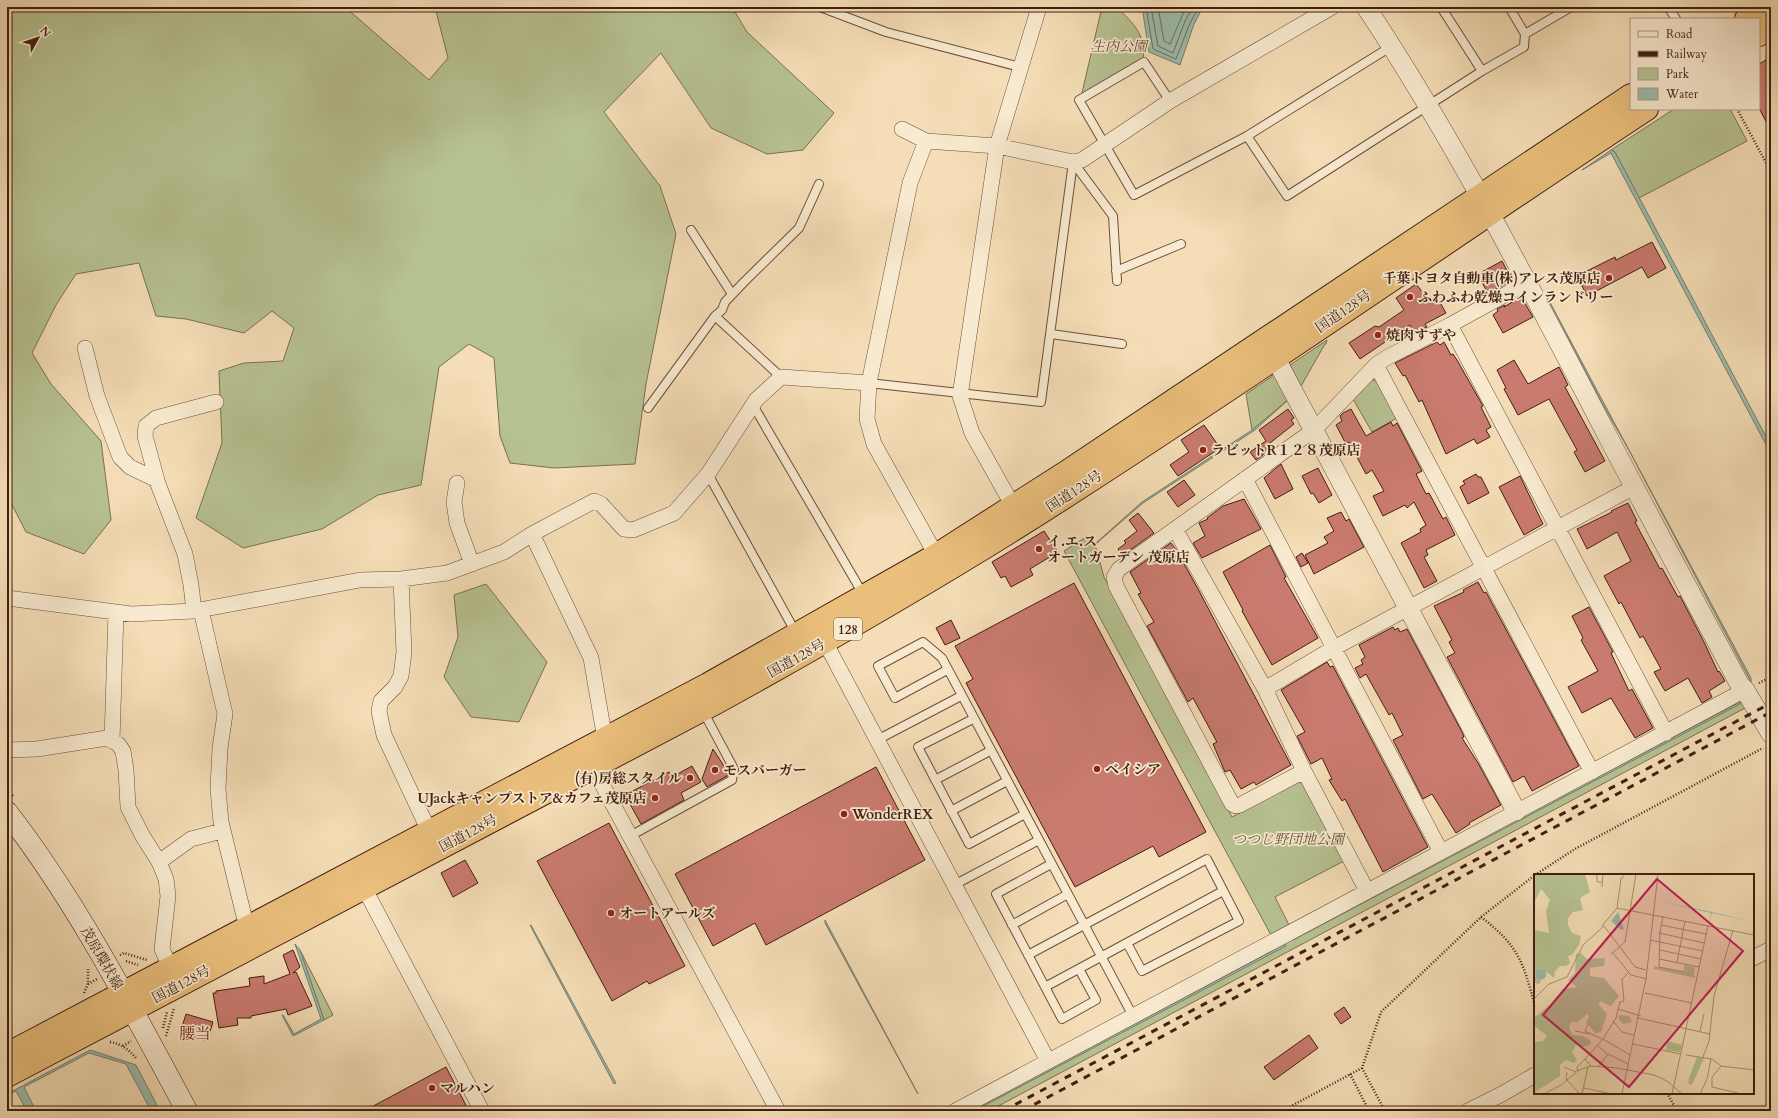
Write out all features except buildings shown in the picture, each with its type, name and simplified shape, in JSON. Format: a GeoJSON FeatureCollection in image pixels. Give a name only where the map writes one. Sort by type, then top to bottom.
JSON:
{"type":"FeatureCollection","features":[{"type":"Feature","properties":{"kind":"highway"},"geometry":{"type":"LineString","coordinates":[[1748,18],[1764,7]]}},
{"type":"Feature","properties":{"kind":"highway"},"geometry":{"type":"LineString","coordinates":[[1760,34],[1771,27]]}},
{"type":"Feature","properties":{"kind":"highway","name":"国道128号"},"geometry":{"type":"LineString","coordinates":[[7,1054],[127,1001],[612,747],[797,635],[865,596],[941,563],[1079,488],[1275,357],[1630,96]]}},
{"type":"Feature","properties":{"kind":"highway","name":"国道128号"},"geometry":{"type":"LineString","coordinates":[[612,747],[702,710],[825,642],[941,563],[1013,506],[1265,338],[1486,203],[1645,110]]}},
{"type":"Feature","properties":{"kind":"highway","name":"国道128号"},"geometry":{"type":"LineString","coordinates":[[7,1076],[127,1001],[170,967],[248,926],[360,879],[429,831],[589,759]]}},
{"type":"Feature","properties":{"kind":"main road","name":"茂原環状線"},"geometry":{"type":"LineString","coordinates":[[7,812],[55,878],[127,1001],[187,1111]]}},
{"type":"Feature","properties":{"kind":"street"},"geometry":{"type":"LineString","coordinates":[[1013,506],[972,433],[960,393],[997,146],[1039,7]]}},
{"type":"Feature","properties":{"kind":"street"},"geometry":{"type":"LineString","coordinates":[[902,129],[926,140],[997,146],[1074,162],[1082,160],[1170,101],[1332,7]]}},
{"type":"Feature","properties":{"kind":"street"},"geometry":{"type":"LineString","coordinates":[[1366,7],[1429,106],[1486,203],[1634,487],[1740,685],[1745,690],[1768,741]]}},
{"type":"Feature","properties":{"kind":"street"},"geometry":{"type":"LineString","coordinates":[[926,140],[910,183],[869,383],[867,419],[874,444],[941,563]]}},
{"type":"Feature","properties":{"kind":"street"},"geometry":{"type":"LineString","coordinates":[[1304,771],[1240,806],[1232,804],[1119,593],[1114,582],[1114,577],[1119,569],[1314,430],[1376,365],[1386,358],[1528,282]]}},
{"type":"Feature","properties":{"kind":"street"},"geometry":{"type":"LineString","coordinates":[[1450,325],[1666,733]]}},
{"type":"Feature","properties":{"kind":"street"},"geometry":{"type":"LineString","coordinates":[[1265,338],[1516,811]]}},
{"type":"Feature","properties":{"kind":"street"},"geometry":{"type":"LineString","coordinates":[[85,348],[96,396],[120,457],[130,467],[157,480]]}},
{"type":"Feature","properties":{"kind":"street"},"geometry":{"type":"LineString","coordinates":[[1376,365],[1485,567],[1592,772]]}},
{"type":"Feature","properties":{"kind":"street"},"geometry":{"type":"LineString","coordinates":[[7,598],[131,614],[197,611],[360,580],[401,579],[447,573],[504,552],[532,534],[594,501],[601,504],[624,529],[633,530],[674,513],[708,474],[756,400],[781,377],[869,383]]}},
{"type":"Feature","properties":{"kind":"street"},"geometry":{"type":"LineString","coordinates":[[216,402],[156,418],[146,426],[145,436],[157,480],[184,554],[197,611],[225,714],[220,748],[218,789],[222,831],[244,916],[248,926]]}},
{"type":"Feature","properties":{"kind":"street"},"geometry":{"type":"LineString","coordinates":[[1245,479],[1441,852]]}},
{"type":"Feature","properties":{"kind":"street"},"geometry":{"type":"LineString","coordinates":[[458,482],[454,502],[457,523],[472,564]]}},
{"type":"Feature","properties":{"kind":"street"},"geometry":{"type":"LineString","coordinates":[[1265,689],[1334,648],[1634,487]]}},
{"type":"Feature","properties":{"kind":"street"},"geometry":{"type":"LineString","coordinates":[[1175,529],[1265,689],[1304,771],[1367,891]]}},
{"type":"Feature","properties":{"kind":"street"},"geometry":{"type":"LineString","coordinates":[[532,534],[591,658],[603,728],[612,747]]}},
{"type":"Feature","properties":{"kind":"street"},"geometry":{"type":"LineString","coordinates":[[401,579],[404,652],[401,676],[395,687],[381,701],[379,711],[384,735],[429,831]]}},
{"type":"Feature","properties":{"kind":"street"},"geometry":{"type":"LineString","coordinates":[[112,741],[116,612]]}},
{"type":"Feature","properties":{"kind":"street"},"geometry":{"type":"LineString","coordinates":[[825,642],[1048,1061]]}},
{"type":"Feature","properties":{"kind":"street"},"geometry":{"type":"LineString","coordinates":[[955,1111],[1745,690]]}},
{"type":"Feature","properties":{"kind":"street"},"geometry":{"type":"LineString","coordinates":[[7,750],[37,749],[107,738],[122,751],[126,770],[128,807],[142,835],[159,862],[166,879],[168,896],[162,949],[170,967]]}},
{"type":"Feature","properties":{"kind":"street"},"geometry":{"type":"LineString","coordinates":[[589,759],[778,1111]]}},
{"type":"Feature","properties":{"kind":"street"},"geometry":{"type":"LineString","coordinates":[[159,862],[191,839],[222,831]]}},
{"type":"Feature","properties":{"kind":"street"},"geometry":{"type":"LineString","coordinates":[[360,879],[482,1111]]}},
{"type":"Feature","properties":{"kind":"street"},"geometry":{"type":"LineString","coordinates":[[1754,958],[1771,949]]}},
{"type":"Feature","properties":{"kind":"street"},"geometry":{"type":"LineString","coordinates":[[1468,1111],[1534,1076]]}},
{"type":"Feature","properties":{"kind":"lane"},"geometry":{"type":"LineString","coordinates":[[820,7],[886,32],[1020,67]]}},
{"type":"Feature","properties":{"kind":"lane"},"geometry":{"type":"LineString","coordinates":[[1441,7],[1482,72]]}},
{"type":"Feature","properties":{"kind":"lane"},"geometry":{"type":"LineString","coordinates":[[1247,136],[1287,196],[1524,47],[1524,34],[1509,7]]}},
{"type":"Feature","properties":{"kind":"lane"},"geometry":{"type":"LineString","coordinates":[[1524,34],[1571,7]]}},
{"type":"Feature","properties":{"kind":"lane"},"geometry":{"type":"LineString","coordinates":[[1668,7],[1675,18]]}},
{"type":"Feature","properties":{"kind":"lane"},"geometry":{"type":"LineString","coordinates":[[1170,101],[1144,62],[1079,100],[1134,195],[1247,136],[1392,46]]}},
{"type":"Feature","properties":{"kind":"lane"},"geometry":{"type":"LineString","coordinates":[[869,383],[1041,402],[1074,162]]}},
{"type":"Feature","properties":{"kind":"lane"},"geometry":{"type":"LineString","coordinates":[[1074,162],[1113,216],[1117,281]]}},
{"type":"Feature","properties":{"kind":"lane"},"geometry":{"type":"LineString","coordinates":[[648,408],[715,316],[722,310],[725,302],[799,228],[819,184]]}},
{"type":"Feature","properties":{"kind":"lane"},"geometry":{"type":"LineString","coordinates":[[691,230],[732,294]]}},
{"type":"Feature","properties":{"kind":"lane"},"geometry":{"type":"LineString","coordinates":[[1116,271],[1181,244]]}},
{"type":"Feature","properties":{"kind":"lane"},"geometry":{"type":"LineString","coordinates":[[715,316],[781,377]]}},
{"type":"Feature","properties":{"kind":"lane"},"geometry":{"type":"LineString","coordinates":[[1051,334],[1122,344]]}},
{"type":"Feature","properties":{"kind":"lane"},"geometry":{"type":"LineString","coordinates":[[753,405],[865,596]]}},
{"type":"Feature","properties":{"kind":"lane"},"geometry":{"type":"LineString","coordinates":[[708,474],[797,635]]}},
{"type":"Feature","properties":{"kind":"lane"},"geometry":{"type":"LineString","coordinates":[[947,670],[895,698],[878,666],[923,642],[942,658],[990,751],[1133,1016]]}},
{"type":"Feature","properties":{"kind":"lane"},"geometry":{"type":"LineString","coordinates":[[877,740],[961,696]]}},
{"type":"Feature","properties":{"kind":"lane"},"geometry":{"type":"LineString","coordinates":[[630,836],[732,780],[734,769],[702,710]]}},
{"type":"Feature","properties":{"kind":"lane"},"geometry":{"type":"LineString","coordinates":[[973,718],[918,747],[968,844],[1025,814]]}},
{"type":"Feature","properties":{"kind":"lane"},"geometry":{"type":"LineString","coordinates":[[936,780],[990,751]]}},
{"type":"Feature","properties":{"kind":"lane"},"geometry":{"type":"LineString","coordinates":[[951,811],[1007,781]]}},
{"type":"Feature","properties":{"kind":"lane"},"geometry":{"type":"LineString","coordinates":[[954,885],[1039,840]]}},
{"type":"Feature","properties":{"kind":"lane"},"geometry":{"type":"LineString","coordinates":[[1028,955],[1207,859],[1239,920],[1142,972],[1127,943]]}},
{"type":"Feature","properties":{"kind":"lane"},"geometry":{"type":"LineString","coordinates":[[1052,864],[996,894],[1062,1019],[1096,1000],[1079,969]]}},
{"type":"Feature","properties":{"kind":"lane"},"geometry":{"type":"LineString","coordinates":[[1045,987],[1223,891]]}},
{"type":"Feature","properties":{"kind":"lane"},"geometry":{"type":"LineString","coordinates":[[1012,925],[1068,894]]}},
{"type":"Feature","properties":{"kind":"path"},"geometry":{"type":"LineString","coordinates":[[1739,110],[1771,172]]}},
{"type":"Feature","properties":{"kind":"path"},"geometry":{"type":"LineString","coordinates":[[1537,874],[1575,849],[1768,741]]}},
{"type":"Feature","properties":{"kind":"path"},"geometry":{"type":"LineString","coordinates":[[1282,1111],[1362,1068],[1381,1012],[1481,917],[1534,876]]}},
{"type":"Feature","properties":{"kind":"path"},"geometry":{"type":"LineString","coordinates":[[1481,917],[1498,930],[1515,949],[1526,974],[1534,1002]]}},
{"type":"Feature","properties":{"kind":"path"},"geometry":{"type":"LineString","coordinates":[[124,953],[149,960]]}},
{"type":"Feature","properties":{"kind":"path"},"geometry":{"type":"LineString","coordinates":[[83,996],[88,984],[89,971],[87,965]]}},
{"type":"Feature","properties":{"kind":"path"},"geometry":{"type":"LineString","coordinates":[[166,1036],[176,1001]]}},
{"type":"Feature","properties":{"kind":"path"},"geometry":{"type":"LineString","coordinates":[[164,1042],[162,1035],[163,1024],[168,1010]]}},
{"type":"Feature","properties":{"kind":"path"},"geometry":{"type":"LineString","coordinates":[[105,1041],[118,1043],[129,1050],[141,1066]]}},
{"type":"Feature","properties":{"kind":"path"},"geometry":{"type":"LineString","coordinates":[[1362,1068],[1385,1111]]}},
{"type":"Feature","properties":{"kind":"path"},"geometry":{"type":"LineString","coordinates":[[1350,1074],[1369,1111]]}},
{"type":"Feature","properties":{"kind":"path"},"geometry":{"type":"LineString","coordinates":[[1668,1094],[1677,1111]]}},
{"type":"Feature","properties":{"kind":"green space"},"geometry":{"type":"Polygon","coordinates":[[[7,7],[345,7],[429,80],[448,58],[435,7],[732,7],[747,32],[834,113],[803,150],[767,154],[711,128],[661,53],[604,112],[660,186],[676,234],[646,384],[635,464],[554,468],[510,463],[500,436],[494,358],[469,344],[439,367],[421,485],[378,495],[322,529],[243,548],[196,518],[222,443],[219,371],[244,363],[283,361],[294,328],[272,311],[244,333],[186,319],[156,316],[139,263],[76,274],[56,305],[32,353],[51,384],[101,441],[111,520],[84,554],[26,532],[7,495],[7,7]]]}},
{"type":"Feature","properties":{"kind":"green space","name":"生内公園"},"geometry":{"type":"Polygon","coordinates":[[[1102,7],[1116,7],[1133,24],[1141,37],[1143,44],[1143,61],[1081,97],[1102,7]]]}},
{"type":"Feature","properties":{"kind":"green space"},"geometry":{"type":"Polygon","coordinates":[[[1672,110],[1731,110],[1747,141],[1639,198],[1615,152],[1611,150],[1672,110]]]}},
{"type":"Feature","properties":{"kind":"green space"},"geometry":{"type":"Polygon","coordinates":[[[1327,340],[1326,344],[1301,386],[1290,365],[1327,340]]]}},
{"type":"Feature","properties":{"kind":"green space"},"geometry":{"type":"Polygon","coordinates":[[[1274,375],[1288,400],[1252,430],[1246,394],[1274,375]]]}},
{"type":"Feature","properties":{"kind":"green space"},"geometry":{"type":"Polygon","coordinates":[[[1372,380],[1377,380],[1397,418],[1372,432],[1353,399],[1372,380]]]}},
{"type":"Feature","properties":{"kind":"green space","name":"つつじ野団地公園"},"geometry":{"type":"Polygon","coordinates":[[[1086,537],[1096,548],[1104,577],[1232,817],[1298,782],[1302,783],[1344,861],[1275,897],[1289,925],[1271,935],[1064,551],[1086,537]]]}},
{"type":"Feature","properties":{"kind":"green space"},"geometry":{"type":"Polygon","coordinates":[[[486,584],[547,662],[519,722],[471,717],[444,677],[458,637],[454,595],[486,584]]]}},
{"type":"Feature","properties":{"kind":"green space"},"geometry":{"type":"Polygon","coordinates":[[[1740,700],[1747,707],[989,1111],[973,1111],[1740,700]]]}},
{"type":"Feature","properties":{"kind":"green space"},"geometry":{"type":"Polygon","coordinates":[[[300,950],[333,1015],[324,1020],[300,950]]]}},
{"type":"Feature","properties":{"kind":"water"},"geometry":{"type":"Polygon","coordinates":[[[1142,7],[1203,7],[1194,24],[1180,65],[1149,52],[1142,7]]]}},
{"type":"Feature","properties":{"kind":"water"},"geometry":{"type":"Polygon","coordinates":[[[1611,150],[1615,152],[1771,446],[1771,454],[1611,153],[1582,170],[1611,150]]]}},
{"type":"Feature","properties":{"kind":"water"},"geometry":{"type":"Polygon","coordinates":[[[1546,295],[1751,678],[1751,682],[1630,452],[1602,403],[1546,295]]]}},
{"type":"Feature","properties":{"kind":"water"},"geometry":{"type":"Polygon","coordinates":[[[1288,400],[1255,430],[1143,503],[1098,542],[1094,548],[1097,542],[1142,502],[1252,430],[1288,400]]]}},
{"type":"Feature","properties":{"kind":"water"},"geometry":{"type":"Polygon","coordinates":[[[1740,702],[1740,704],[1293,940],[1336,915],[1740,702]]]}},
{"type":"Feature","properties":{"kind":"water"},"geometry":{"type":"Polygon","coordinates":[[[825,920],[918,1094],[825,923],[825,920]]]}},
{"type":"Feature","properties":{"kind":"water"},"geometry":{"type":"Polygon","coordinates":[[[531,925],[616,1083],[614,1084],[531,925]]]}},
{"type":"Feature","properties":{"kind":"water"},"geometry":{"type":"Polygon","coordinates":[[[295,944],[300,950],[324,1020],[293,1036],[282,1015],[294,1034],[321,1019],[295,944]]]}},
{"type":"Feature","properties":{"kind":"water"},"geometry":{"type":"Polygon","coordinates":[[[1285,944],[1286,946],[974,1111],[971,1111],[1285,944]]]}},
{"type":"Feature","properties":{"kind":"water"},"geometry":{"type":"Polygon","coordinates":[[[90,1050],[136,1065],[160,1111],[151,1111],[126,1064],[89,1053],[24,1087],[36,1111],[27,1111],[16,1091],[7,1096],[7,1094],[90,1050]]]}},
{"type":"Feature","properties":{"kind":"railway"},"geometry":{"type":"LineString","coordinates":[[1003,1111],[1771,703]]}},
{"type":"Feature","properties":{"kind":"railway"},"geometry":{"type":"LineString","coordinates":[[1022,1111],[1771,712]]}},
{"type":"Feature","properties":{"kind":"place","name":"千葉トヨタ自動車(株)アレス茂原店"},"geometry":{"type":"Point","coordinates":[1609,278]}},
{"type":"Feature","properties":{"kind":"place","name":"ふわふわ乾燥コインランドリー"},"geometry":{"type":"Point","coordinates":[1410,297]}},
{"type":"Feature","properties":{"kind":"place","name":"焼肉すずや"},"geometry":{"type":"Point","coordinates":[1378,335]}},
{"type":"Feature","properties":{"kind":"place","name":"ラビットR１２８茂原店"},"geometry":{"type":"Point","coordinates":[1203,450]}},
{"type":"Feature","properties":{"kind":"place","name":"イ.エ.ス オートガーデン 茂原店"},"geometry":{"type":"Point","coordinates":[1039,549]}},
{"type":"Feature","properties":{"kind":"place","name":"ベイシア"},"geometry":{"type":"Point","coordinates":[1097,769]}},
{"type":"Feature","properties":{"kind":"place","name":"モスバーガー"},"geometry":{"type":"Point","coordinates":[715,770]}},
{"type":"Feature","properties":{"kind":"place","name":"(有)房総スタイル"},"geometry":{"type":"Point","coordinates":[690,778]}},
{"type":"Feature","properties":{"kind":"place","name":"UJackキャンプストア&カフェ茂原店"},"geometry":{"type":"Point","coordinates":[655,798]}},
{"type":"Feature","properties":{"kind":"place","name":"WonderREX"},"geometry":{"type":"Point","coordinates":[844,814]}},
{"type":"Feature","properties":{"kind":"place","name":"オートアールズ"},"geometry":{"type":"Point","coordinates":[611,913]}},
{"type":"Feature","properties":{"kind":"place","name":"マルハン"},"geometry":{"type":"Point","coordinates":[432,1088]}},
{"type":"Feature","properties":{"kind":"district","name":"腰当"},"geometry":{"type":"Point","coordinates":[195,1033]}}]}
